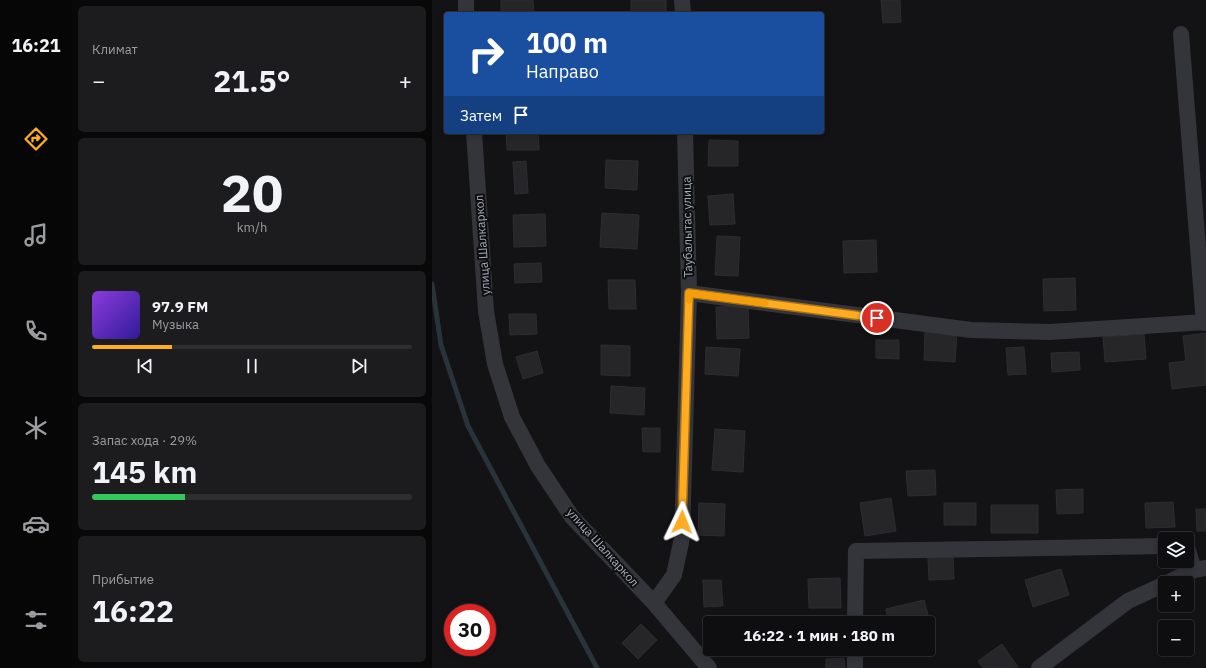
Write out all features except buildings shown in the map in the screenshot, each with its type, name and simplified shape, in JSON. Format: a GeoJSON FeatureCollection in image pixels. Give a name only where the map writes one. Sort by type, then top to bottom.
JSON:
{"type":"FeatureCollection","features":[{"type":"Feature","properties":{"kind":"street"},"geometry":{"type":"LineString","coordinates":[[466,0],[466,12]]}},
{"type":"Feature","properties":{"kind":"street"},"geometry":{"type":"LineString","coordinates":[[682,0],[683,12]]}},
{"type":"Feature","properties":{"kind":"street"},"geometry":{"type":"LineString","coordinates":[[689,293],[971,330],[1050,332],[1205,322],[1181,34]]}},
{"type":"Feature","properties":{"kind":"street","name":"улица Шалкаркол"},"geometry":{"type":"LineString","coordinates":[[474,134],[486,311],[495,364],[512,417],[538,466],[572,517],[654,603],[709,668]]}},
{"type":"Feature","properties":{"kind":"street","name":"Таубалытас улица"},"geometry":{"type":"LineString","coordinates":[[654,603],[674,574],[682,538],[689,293],[685,134]]}},
{"type":"Feature","properties":{"kind":"street"},"geometry":{"type":"LineString","coordinates":[[855,616],[856,551],[1158,546]]}},
{"type":"Feature","properties":{"kind":"street"},"geometry":{"type":"LineString","coordinates":[[1183,576],[1200,569],[1194,559]]}},
{"type":"Feature","properties":{"kind":"street"},"geometry":{"type":"LineString","coordinates":[[1039,668],[1128,601],[1158,587]]}},
{"type":"Feature","properties":{"kind":"street"},"geometry":{"type":"LineString","coordinates":[[855,656],[855,668]]}},
{"type":"Feature","properties":{"kind":"waterway"},"geometry":{"type":"LineString","coordinates":[[432,284],[441,345],[468,426],[597,668]]}},
{"type":"Feature","properties":{"kind":"slow traffic"},"geometry":{"type":"LineString","coordinates":[[689,300],[689,293],[765,303]]}},
{"type":"Feature","properties":{"kind":"route"},"geometry":{"type":"LineString","coordinates":[[682,522],[689,293],[877,318]]}}]}
